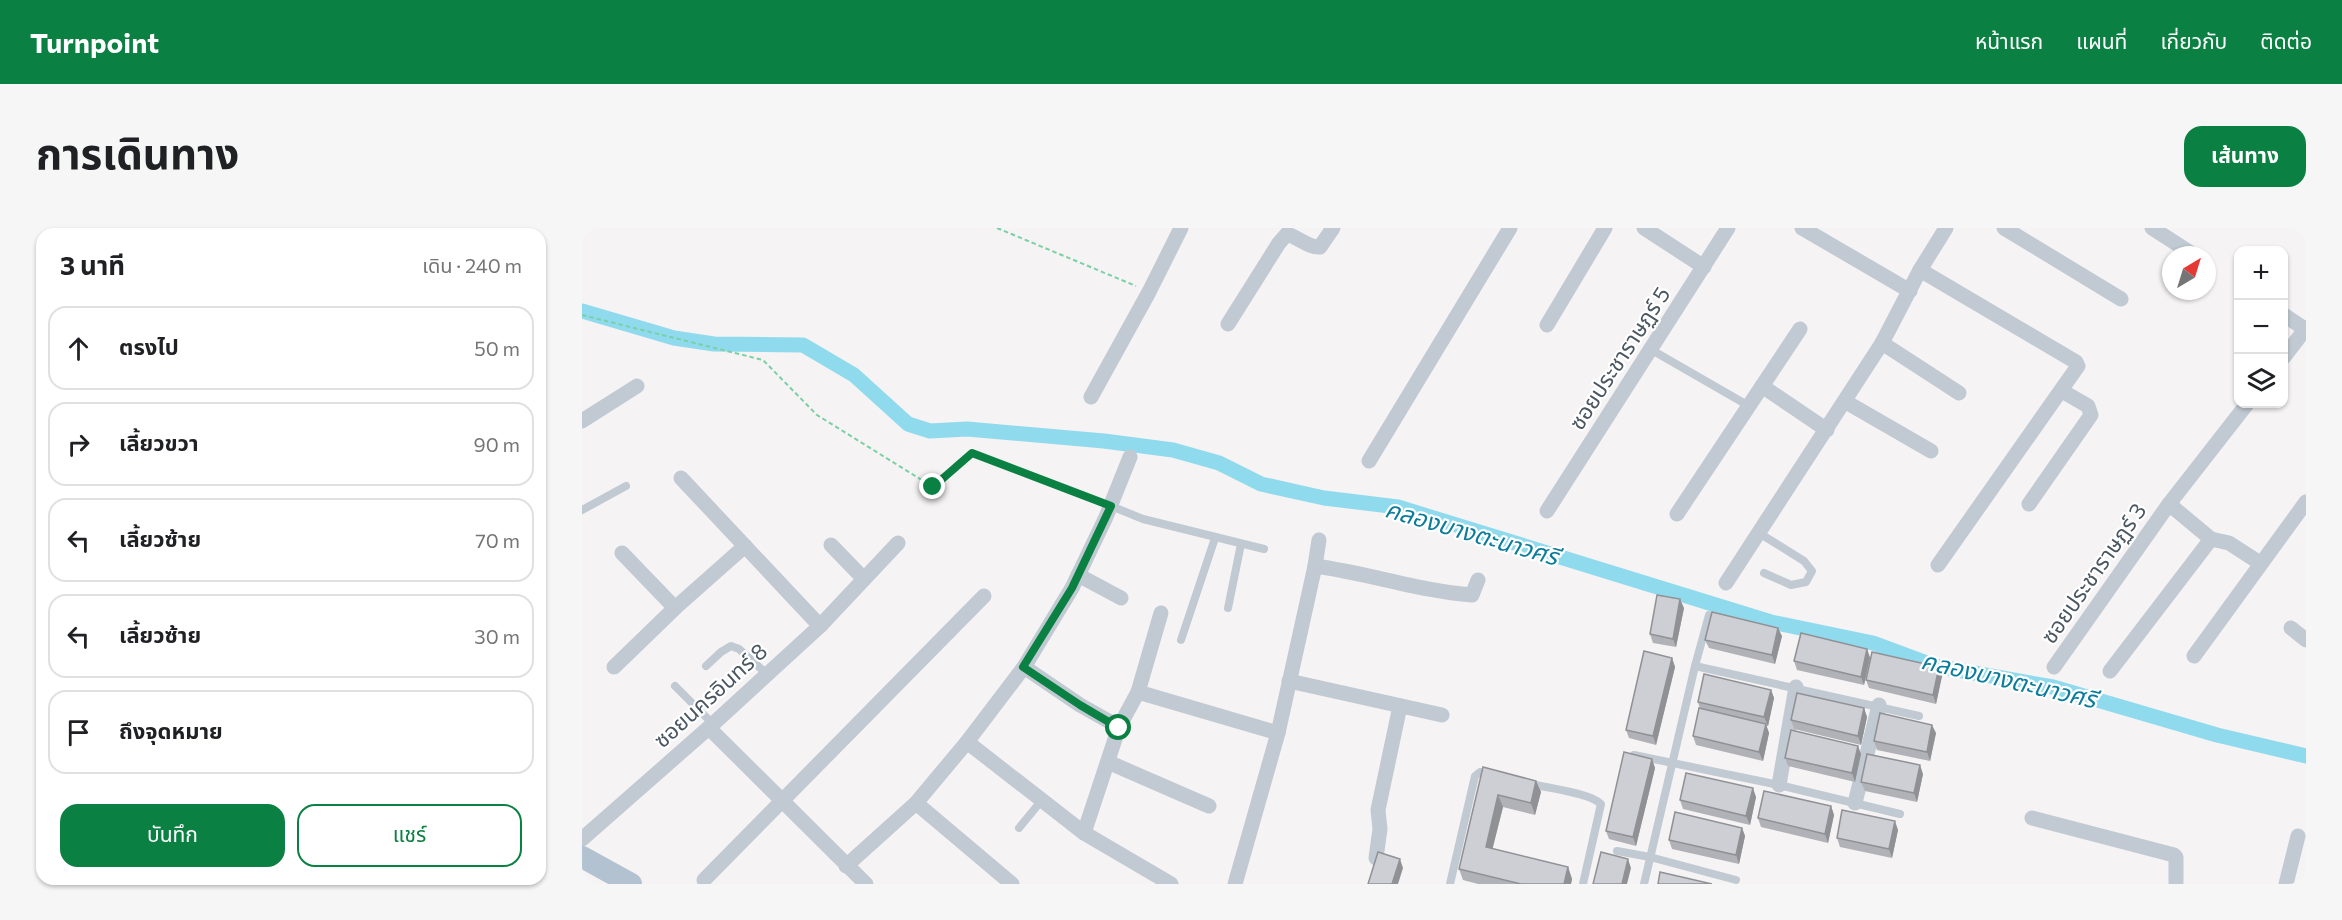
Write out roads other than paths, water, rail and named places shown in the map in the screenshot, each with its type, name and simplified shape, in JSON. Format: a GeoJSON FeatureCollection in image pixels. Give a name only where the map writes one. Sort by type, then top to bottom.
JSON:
{"type":"FeatureCollection","features":[{"type":"Feature","properties":{"kind":"main road"},"geometry":{"type":"LineString","coordinates":[[582,857],[631,884]]}},
{"type":"Feature","properties":{"kind":"street"},"geometry":{"type":"LineString","coordinates":[[1091,398],[1181,228]]}},
{"type":"Feature","properties":{"kind":"street"},"geometry":{"type":"LineString","coordinates":[[1228,324],[1287,234],[1315,248],[1320,248],[1334,228]]}},
{"type":"Feature","properties":{"kind":"street"},"geometry":{"type":"LineString","coordinates":[[1369,461],[1510,228]]}},
{"type":"Feature","properties":{"kind":"street"},"geometry":{"type":"LineString","coordinates":[[1547,326],[1605,228]]}},
{"type":"Feature","properties":{"kind":"street"},"geometry":{"type":"LineString","coordinates":[[1644,228],[1704,267]]}},
{"type":"Feature","properties":{"kind":"street","name":"ซอยประชาราษฏร์ 5"},"geometry":{"type":"LineString","coordinates":[[1547,512],[1728,228]]}},
{"type":"Feature","properties":{"kind":"street"},"geometry":{"type":"LineString","coordinates":[[1802,228],[1910,291]]}},
{"type":"Feature","properties":{"kind":"street"},"geometry":{"type":"LineString","coordinates":[[1726,583],[1846,402],[1882,343],[1920,270],[1946,228]]}},
{"type":"Feature","properties":{"kind":"street"},"geometry":{"type":"LineString","coordinates":[[2004,228],[2121,299]]}},
{"type":"Feature","properties":{"kind":"street"},"geometry":{"type":"LineString","coordinates":[[2152,228],[2180,246]]}},
{"type":"Feature","properties":{"kind":"street"},"geometry":{"type":"LineString","coordinates":[[1920,270],[2076,362],[2077,369],[1938,565]]}},
{"type":"Feature","properties":{"kind":"street"},"geometry":{"type":"LineString","coordinates":[[2285,354],[2306,329],[2288,318]]}},
{"type":"Feature","properties":{"kind":"street"},"geometry":{"type":"LineString","coordinates":[[1677,514],[1800,329]]}},
{"type":"Feature","properties":{"kind":"street"},"geometry":{"type":"LineString","coordinates":[[1882,343],[1959,393]]}},
{"type":"Feature","properties":{"kind":"street"},"geometry":{"type":"LineString","coordinates":[[582,421],[637,386]]}},
{"type":"Feature","properties":{"kind":"street"},"geometry":{"type":"LineString","coordinates":[[1762,386],[1827,430]]}},
{"type":"Feature","properties":{"kind":"street"},"geometry":{"type":"LineString","coordinates":[[2029,504],[2091,415],[2088,406],[2062,390]]}},
{"type":"Feature","properties":{"kind":"street"},"geometry":{"type":"LineString","coordinates":[[1846,402],[1931,452]]}},
{"type":"Feature","properties":{"kind":"street","name":"ซอยประชาราษฏร์ 3"},"geometry":{"type":"LineString","coordinates":[[2054,668],[2169,504],[2244,408]]}},
{"type":"Feature","properties":{"kind":"street"},"geometry":{"type":"LineString","coordinates":[[846,866],[916,803],[1023,667],[1078,575],[1111,506],[1130,457]]}},
{"type":"Feature","properties":{"kind":"street"},"geometry":{"type":"LineString","coordinates":[[681,478],[820,626]]}},
{"type":"Feature","properties":{"kind":"street"},"geometry":{"type":"LineString","coordinates":[[2194,656],[2306,502]]}},
{"type":"Feature","properties":{"kind":"street","name":"ซอยประชาราษฏร์ 3"},"geometry":{"type":"LineString","coordinates":[[2169,504],[2211,538],[2229,543],[2260,563]]}},
{"type":"Feature","properties":{"kind":"street"},"geometry":{"type":"LineString","coordinates":[[2110,671],[2211,538]]}},
{"type":"Feature","properties":{"kind":"street"},"geometry":{"type":"LineString","coordinates":[[1235,884],[1278,733],[1319,540]]}},
{"type":"Feature","properties":{"kind":"street","name":"ซอยนครอินทร์ 8"},"geometry":{"type":"LineString","coordinates":[[582,839],[711,726],[820,626],[898,543]]}},
{"type":"Feature","properties":{"kind":"street"},"geometry":{"type":"LineString","coordinates":[[831,545],[864,579]]}},
{"type":"Feature","properties":{"kind":"street"},"geometry":{"type":"LineString","coordinates":[[614,667],[675,608],[745,546]]}},
{"type":"Feature","properties":{"kind":"street"},"geometry":{"type":"LineString","coordinates":[[622,553],[675,608]]}},
{"type":"Feature","properties":{"kind":"street"},"geometry":{"type":"LineString","coordinates":[[1315,566],[1357,572],[1442,592],[1472,595],[1478,580]]}},
{"type":"Feature","properties":{"kind":"street"},"geometry":{"type":"LineString","coordinates":[[1078,575],[1121,598]]}},
{"type":"Feature","properties":{"kind":"street"},"geometry":{"type":"LineString","coordinates":[[704,880],[984,596]]}},
{"type":"Feature","properties":{"kind":"street"},"geometry":{"type":"LineString","coordinates":[[1084,833],[1119,728],[1138,692],[1161,613]]}},
{"type":"Feature","properties":{"kind":"street"},"geometry":{"type":"LineString","coordinates":[[2290,628],[2306,640]]}},
{"type":"Feature","properties":{"kind":"street"},"geometry":{"type":"LineString","coordinates":[[1023,667],[1119,728]]}},
{"type":"Feature","properties":{"kind":"street"},"geometry":{"type":"LineString","coordinates":[[1289,681],[1442,715]]}},
{"type":"Feature","properties":{"kind":"street"},"geometry":{"type":"LineString","coordinates":[[1779,785],[1797,687]]}},
{"type":"Feature","properties":{"kind":"street"},"geometry":{"type":"LineString","coordinates":[[1138,692],[1278,733]]}},
{"type":"Feature","properties":{"kind":"street"},"geometry":{"type":"LineString","coordinates":[[1855,802],[1878,705]]}},
{"type":"Feature","properties":{"kind":"street"},"geometry":{"type":"LineString","coordinates":[[1376,858],[1380,829],[1378,810],[1400,706]]}},
{"type":"Feature","properties":{"kind":"street"},"geometry":{"type":"LineString","coordinates":[[711,726],[780,801],[866,884]]}},
{"type":"Feature","properties":{"kind":"street"},"geometry":{"type":"LineString","coordinates":[[966,742],[1084,833],[1171,884]]}},
{"type":"Feature","properties":{"kind":"street"},"geometry":{"type":"LineString","coordinates":[[1108,762],[1209,806]]}},
{"type":"Feature","properties":{"kind":"street"},"geometry":{"type":"LineString","coordinates":[[916,803],[1012,884]]}},
{"type":"Feature","properties":{"kind":"street"},"geometry":{"type":"LineString","coordinates":[[2032,818],[2174,855],[2176,857],[2176,884]]}},
{"type":"Feature","properties":{"kind":"street"},"geometry":{"type":"LineString","coordinates":[[2286,884],[2298,836]]}},
{"type":"Feature","properties":{"kind":"lane"},"geometry":{"type":"LineString","coordinates":[[1650,349],[1749,406]]}},
{"type":"Feature","properties":{"kind":"lane"},"geometry":{"type":"LineString","coordinates":[[582,510],[626,486]]}},
{"type":"Feature","properties":{"kind":"lane"},"geometry":{"type":"LineString","coordinates":[[1111,506],[1143,519],[1264,549]]}},
{"type":"Feature","properties":{"kind":"lane"},"geometry":{"type":"LineString","coordinates":[[1759,533],[1804,561],[1812,571],[1806,582],[1791,585],[1764,573]]}},
{"type":"Feature","properties":{"kind":"lane"},"geometry":{"type":"LineString","coordinates":[[1181,640],[1215,538]]}},
{"type":"Feature","properties":{"kind":"lane"},"geometry":{"type":"LineString","coordinates":[[1228,608],[1241,544]]}},
{"type":"Feature","properties":{"kind":"lane"},"geometry":{"type":"LineString","coordinates":[[1644,884],[1709,615]]}},
{"type":"Feature","properties":{"kind":"lane"},"geometry":{"type":"LineString","coordinates":[[706,666],[731,646],[739,649],[767,674]]}},
{"type":"Feature","properties":{"kind":"lane"},"geometry":{"type":"LineString","coordinates":[[1695,666],[1878,705],[1919,716]]}},
{"type":"Feature","properties":{"kind":"lane"},"geometry":{"type":"LineString","coordinates":[[675,686],[711,726]]}},
{"type":"Feature","properties":{"kind":"lane"},"geometry":{"type":"LineString","coordinates":[[1634,755],[1672,761],[1900,814]]}},
{"type":"Feature","properties":{"kind":"lane"},"geometry":{"type":"LineString","coordinates":[[1450,884],[1475,776],[1480,772],[1497,776]]}},
{"type":"Feature","properties":{"kind":"lane"},"geometry":{"type":"LineString","coordinates":[[1519,781],[1585,797],[1601,804],[1583,884]]}},
{"type":"Feature","properties":{"kind":"lane"},"geometry":{"type":"LineString","coordinates":[[1018,828],[1042,800]]}},
{"type":"Feature","properties":{"kind":"lane"},"geometry":{"type":"LineString","coordinates":[[1617,851],[1650,857],[1736,880]]}},
{"type":"Feature","properties":{"kind":"waterway","name":"คลองบางตะนาวศรี"},"geometry":{"type":"LineString","coordinates":[[582,311],[674,338],[714,344],[803,345],[854,375],[908,424],[930,431],[967,429],[1104,441],[1173,450],[1219,463],[1261,484],[1324,498],[1398,507],[1771,622],[1873,643],[1935,666],[2053,687],[2217,735],[2306,756]]}}]}
